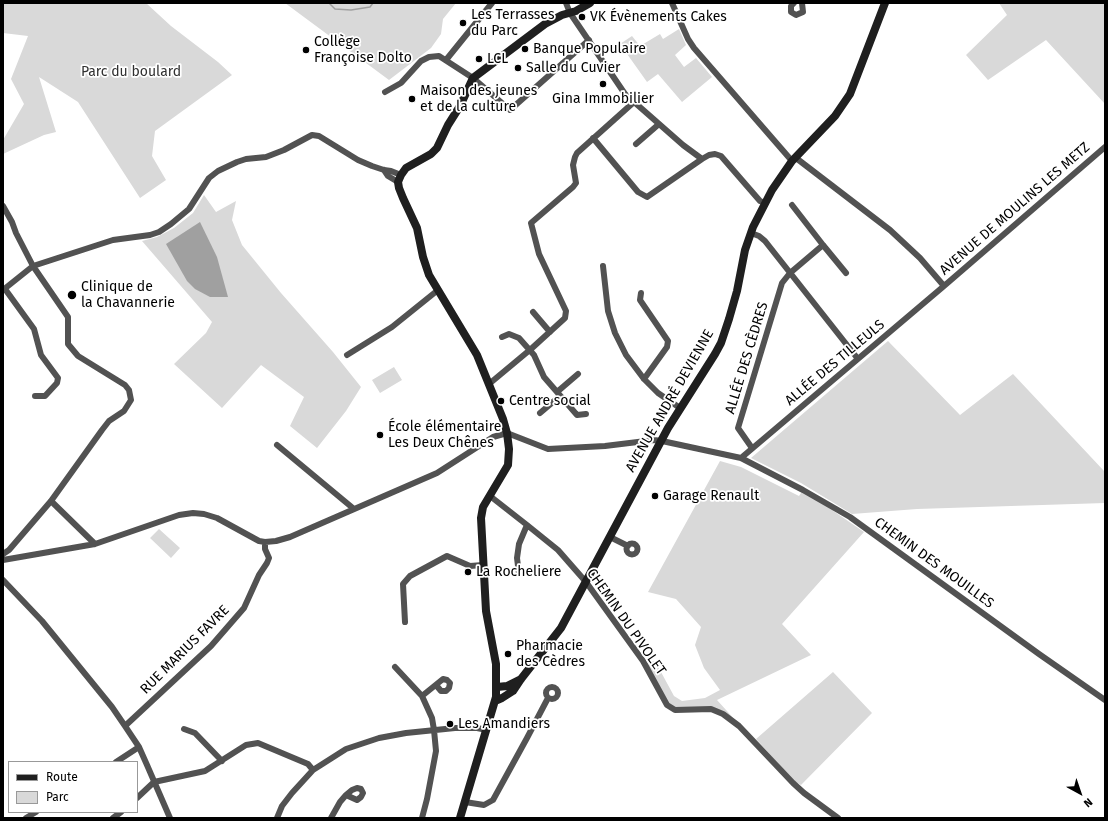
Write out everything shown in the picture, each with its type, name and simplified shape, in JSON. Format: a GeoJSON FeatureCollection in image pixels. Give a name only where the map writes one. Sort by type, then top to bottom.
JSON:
{"type":"FeatureCollection","features":[{"type":"Feature","properties":{"kind":"main road"},"geometry":{"type":"LineString","coordinates":[[460,818],[495,701],[497,687],[496,664],[486,611],[481,518],[483,507],[508,465],[509,449],[507,433],[477,355],[429,275],[417,228],[402,198],[399,188],[400,179],[406,168],[431,154],[437,148],[473,78],[546,24],[562,15],[570,13],[590,3]]}},
{"type":"Feature","properties":{"kind":"main road","name":"AVENUE ANDRÉ DEVIENNE"},"geometry":{"type":"LineString","coordinates":[[495,701],[513,692],[561,628],[668,428],[721,343],[737,291],[745,250],[765,202],[794,159],[835,116],[850,94],[885,3]]}},
{"type":"Feature","properties":{"kind":"main road","name":"AVENUE ANDRÉ DEVIENNE"},"geometry":{"type":"LineString","coordinates":[[497,687],[507,686],[522,678]]}},
{"type":"Feature","properties":{"kind":"street"},"geometry":{"type":"LineString","coordinates":[[446,60],[492,3]]}},
{"type":"Feature","properties":{"kind":"street"},"geometry":{"type":"LineString","coordinates":[[566,3],[570,13],[590,40],[625,94],[683,145],[702,159]]}},
{"type":"Feature","properties":{"kind":"street","name":"AVENUE DE MOULINS LES METZ"},"geometry":{"type":"LineString","coordinates":[[672,3],[685,33],[694,48],[794,159],[890,230],[920,258],[944,286],[1105,147]]}},
{"type":"Feature","properties":{"kind":"street"},"geometry":{"type":"LineString","coordinates":[[794,3],[791,6],[791,12],[796,15],[803,12],[802,3]]}},
{"type":"Feature","properties":{"kind":"street"},"geometry":{"type":"LineString","coordinates":[[385,92],[401,83],[429,57],[439,56],[473,78],[510,110],[590,40]]}},
{"type":"Feature","properties":{"kind":"street"},"geometry":{"type":"LineString","coordinates":[[489,384],[530,350],[565,318],[566,311],[539,254],[531,223],[576,183],[573,165],[577,153],[634,102]]}},
{"type":"Feature","properties":{"kind":"street"},"geometry":{"type":"LineString","coordinates":[[636,144],[659,124]]}},
{"type":"Feature","properties":{"kind":"street"},"geometry":{"type":"LineString","coordinates":[[35,396],[46,396],[58,383],[58,378],[41,355],[34,329],[4,289],[33,266],[113,240],[150,235],[159,232],[189,209],[209,178],[218,171],[246,159],[266,157],[284,150],[312,135],[319,136],[358,160],[384,170],[391,170],[400,179]]}},
{"type":"Feature","properties":{"kind":"street"},"geometry":{"type":"LineString","coordinates":[[593,138],[638,192],[647,196],[702,159],[709,155],[715,154],[722,156],[760,201],[765,202]]}},
{"type":"Feature","properties":{"kind":"street"},"geometry":{"type":"LineString","coordinates":[[792,205],[823,246],[846,273]]}},
{"type":"Feature","properties":{"kind":"street"},"geometry":{"type":"LineString","coordinates":[[3,206],[33,266],[68,317],[68,344],[78,356],[125,385],[129,390],[131,400],[124,411],[109,422],[102,430],[51,501],[9,550],[3,554]]}},
{"type":"Feature","properties":{"kind":"street"},"geometry":{"type":"LineString","coordinates":[[751,233],[762,239],[858,359]]}},
{"type":"Feature","properties":{"kind":"street"},"geometry":{"type":"LineString","coordinates":[[790,273],[823,246]]}},
{"type":"Feature","properties":{"kind":"street"},"geometry":{"type":"LineString","coordinates":[[603,266],[604,289],[608,311],[615,333],[626,355],[644,379],[658,393],[680,408]]}},
{"type":"Feature","properties":{"kind":"street","name":"ALLÉE DES CÈDRES"},"geometry":{"type":"LineString","coordinates":[[752,448],[738,428],[782,283],[790,273]]}},
{"type":"Feature","properties":{"kind":"street","name":"ALLÉE DES TILLEULS"},"geometry":{"type":"LineString","coordinates":[[741,458],[944,286]]}},
{"type":"Feature","properties":{"kind":"street"},"geometry":{"type":"LineString","coordinates":[[347,355],[392,327],[438,290]]}},
{"type":"Feature","properties":{"kind":"street"},"geometry":{"type":"LineString","coordinates":[[641,293],[640,300],[668,341],[667,347],[644,379]]}},
{"type":"Feature","properties":{"kind":"street"},"geometry":{"type":"LineString","coordinates":[[533,312],[550,332]]}},
{"type":"Feature","properties":{"kind":"street"},"geometry":{"type":"LineString","coordinates":[[502,337],[509,334],[519,338],[534,355],[544,377],[558,394],[577,415],[586,414]]}},
{"type":"Feature","properties":{"kind":"street"},"geometry":{"type":"LineString","coordinates":[[540,413],[578,374]]}},
{"type":"Feature","properties":{"kind":"street"},"geometry":{"type":"LineString","coordinates":[[3,560],[95,544],[179,515],[193,513],[204,514],[217,518],[259,541],[265,542],[290,537],[437,472],[493,437],[507,433]]}},
{"type":"Feature","properties":{"kind":"street","name":"CHEMIN DES MOUILLES"},"geometry":{"type":"LineString","coordinates":[[507,433],[548,449],[605,446],[654,440],[741,458],[803,490],[850,517],[1038,654],[1105,700]]}},
{"type":"Feature","properties":{"kind":"street"},"geometry":{"type":"LineString","coordinates":[[277,446],[354,509]]}},
{"type":"Feature","properties":{"kind":"street","name":"CHEMIN DU PIVOLET"},"geometry":{"type":"LineString","coordinates":[[490,496],[558,550],[586,582],[643,661],[667,704],[675,710],[711,709],[723,714],[739,726],[804,793],[838,818]]}},
{"type":"Feature","properties":{"kind":"street"},"geometry":{"type":"LineString","coordinates":[[51,501],[95,544]]}},
{"type":"Feature","properties":{"kind":"street"},"geometry":{"type":"LineString","coordinates":[[518,574],[517,558],[519,544],[527,524]]}},
{"type":"Feature","properties":{"kind":"street"},"geometry":{"type":"LineString","coordinates":[[610,537],[628,546]]}},
{"type":"Feature","properties":{"kind":"street","name":"RUE MARIUS FAVRE"},"geometry":{"type":"LineString","coordinates":[[125,726],[211,646],[244,608],[259,575],[269,558],[264,545],[265,542]]}},
{"type":"Feature","properties":{"kind":"street"},"geometry":{"type":"LineString","coordinates":[[404,622],[403,584],[410,576],[447,556],[470,566],[483,565]]}},
{"type":"Feature","properties":{"kind":"street"},"geometry":{"type":"LineString","coordinates":[[3,580],[42,621],[108,702],[125,726],[139,748],[170,818]]}},
{"type":"Feature","properties":{"kind":"street"},"geometry":{"type":"LineString","coordinates":[[395,667],[422,696],[432,718],[436,751],[422,818]]}},
{"type":"Feature","properties":{"kind":"street"},"geometry":{"type":"LineString","coordinates":[[422,696],[436,685]]}},
{"type":"Feature","properties":{"kind":"street"},"geometry":{"type":"LineString","coordinates":[[465,802],[484,805],[493,800],[548,698]]}},
{"type":"Feature","properties":{"kind":"street"},"geometry":{"type":"LineString","coordinates":[[276,818],[282,806],[292,793],[313,770],[340,752],[379,738],[406,733],[477,728],[486,730]]}},
{"type":"Feature","properties":{"kind":"street"},"geometry":{"type":"LineString","coordinates":[[184,729],[195,733],[222,761]]}},
{"type":"Feature","properties":{"kind":"street"},"geometry":{"type":"LineString","coordinates":[[138,797],[154,782],[205,771],[246,746],[258,742],[308,764],[313,770]]}},
{"type":"Feature","properties":{"kind":"street"},"geometry":{"type":"LineString","coordinates":[[118,761],[139,748]]}},
{"type":"Feature","properties":{"kind":"street"},"geometry":{"type":"LineString","coordinates":[[331,818],[340,802],[346,795]]}},
{"type":"Feature","properties":{"kind":"green space","name":"Parc du boulard"},"geometry":{"type":"Polygon","coordinates":[[[3,3],[146,3],[171,26],[218,62],[232,75],[155,131],[152,156],[166,180],[140,198],[78,102],[39,77],[56,132],[44,135],[3,154],[3,140],[24,104],[11,79],[28,36],[3,33],[3,3]]]}},
{"type":"Feature","properties":{"kind":"green space"},"geometry":{"type":"Polygon","coordinates":[[[285,3],[456,3],[443,19],[441,34],[431,48],[389,80],[285,3]]]}},
{"type":"Feature","properties":{"kind":"green space"},"geometry":{"type":"Polygon","coordinates":[[[999,3],[1105,3],[1105,104],[1046,40],[988,80],[966,55],[1007,15],[999,3]]]}},
{"type":"Feature","properties":{"kind":"green space"},"geometry":{"type":"Polygon","coordinates":[[[679,29],[686,45],[675,55],[684,67],[696,58],[712,77],[682,102],[658,74],[647,82],[620,44],[632,36],[640,46],[660,34],[663,39],[679,29]]]}},
{"type":"Feature","properties":{"kind":"green space"},"geometry":{"type":"Polygon","coordinates":[[[204,195],[216,212],[236,201],[232,220],[242,245],[361,387],[346,411],[317,448],[290,426],[304,397],[261,365],[222,408],[174,364],[206,333],[212,322],[142,241],[157,237],[174,228],[193,213],[204,195]]]}},
{"type":"Feature","properties":{"kind":"green space"},"geometry":{"type":"Polygon","coordinates":[[[888,341],[960,415],[1013,374],[1105,472],[1105,503],[917,509],[852,514],[801,483],[751,458],[888,341]]]}},
{"type":"Feature","properties":{"kind":"green space"},"geometry":{"type":"Polygon","coordinates":[[[394,367],[402,380],[380,393],[372,380],[394,367]]]}},
{"type":"Feature","properties":{"kind":"green space"},"geometry":{"type":"Polygon","coordinates":[[[720,461],[741,467],[799,496],[803,490],[864,532],[782,624],[811,655],[717,700],[736,721],[711,709],[675,710],[667,705],[643,661],[655,661],[674,696],[682,701],[705,698],[720,690],[704,668],[695,645],[701,627],[676,599],[648,592],[720,461]]]}},
{"type":"Feature","properties":{"kind":"green space"},"geometry":{"type":"Polygon","coordinates":[[[159,529],[180,548],[171,558],[150,538],[159,529]]]}},
{"type":"Feature","properties":{"kind":"green space"},"geometry":{"type":"Polygon","coordinates":[[[833,672],[872,713],[801,785],[794,781],[756,739],[833,672]]]}},
{"type":"Feature","properties":{"kind":"shaded area"},"geometry":{"type":"Polygon","coordinates":[[[200,222],[217,257],[228,297],[210,297],[195,289],[187,281],[166,244],[200,222]]]}},
{"type":"Feature","properties":{"kind":"waterway"},"geometry":{"type":"LineString","coordinates":[[329,3],[335,9],[351,10],[370,7],[373,3]]}},
{"type":"Feature","properties":{"kind":"place","name":"VK Évènements Cakes"},"geometry":{"type":"Point","coordinates":[582,17]}},
{"type":"Feature","properties":{"kind":"place","name":"Les Terrasses du Parc"},"geometry":{"type":"Point","coordinates":[463,23]}},
{"type":"Feature","properties":{"kind":"place","name":"Banque Populaire"},"geometry":{"type":"Point","coordinates":[525,49]}},
{"type":"Feature","properties":{"kind":"place","name":"Collège Françoise Dolto"},"geometry":{"type":"Point","coordinates":[306,50]}},
{"type":"Feature","properties":{"kind":"place","name":"LCL"},"geometry":{"type":"Point","coordinates":[479,59]}},
{"type":"Feature","properties":{"kind":"place","name":"Salle du Cuvier"},"geometry":{"type":"Point","coordinates":[518,68]}},
{"type":"Feature","properties":{"kind":"place","name":"Gina Immobilier"},"geometry":{"type":"Point","coordinates":[603,84]}},
{"type":"Feature","properties":{"kind":"place","name":"Maison des jeunes et de la culture"},"geometry":{"type":"Point","coordinates":[412,99]}},
{"type":"Feature","properties":{"kind":"place","name":"Clinique de la Chavannerie"},"geometry":{"type":"Point","coordinates":[72,295]}},
{"type":"Feature","properties":{"kind":"place","name":"Centre social"},"geometry":{"type":"Point","coordinates":[501,401]}},
{"type":"Feature","properties":{"kind":"place","name":"École élémentaire Les Deux Chênes"},"geometry":{"type":"Point","coordinates":[380,435]}},
{"type":"Feature","properties":{"kind":"place","name":"Garage Renault"},"geometry":{"type":"Point","coordinates":[655,496]}},
{"type":"Feature","properties":{"kind":"place","name":"La Rocheliere"},"geometry":{"type":"Point","coordinates":[468,572]}},
{"type":"Feature","properties":{"kind":"place","name":"Pharmacie des Cèdres"},"geometry":{"type":"Point","coordinates":[508,654]}},
{"type":"Feature","properties":{"kind":"place","name":"Les Amandiers"},"geometry":{"type":"Point","coordinates":[450,724]}}]}
